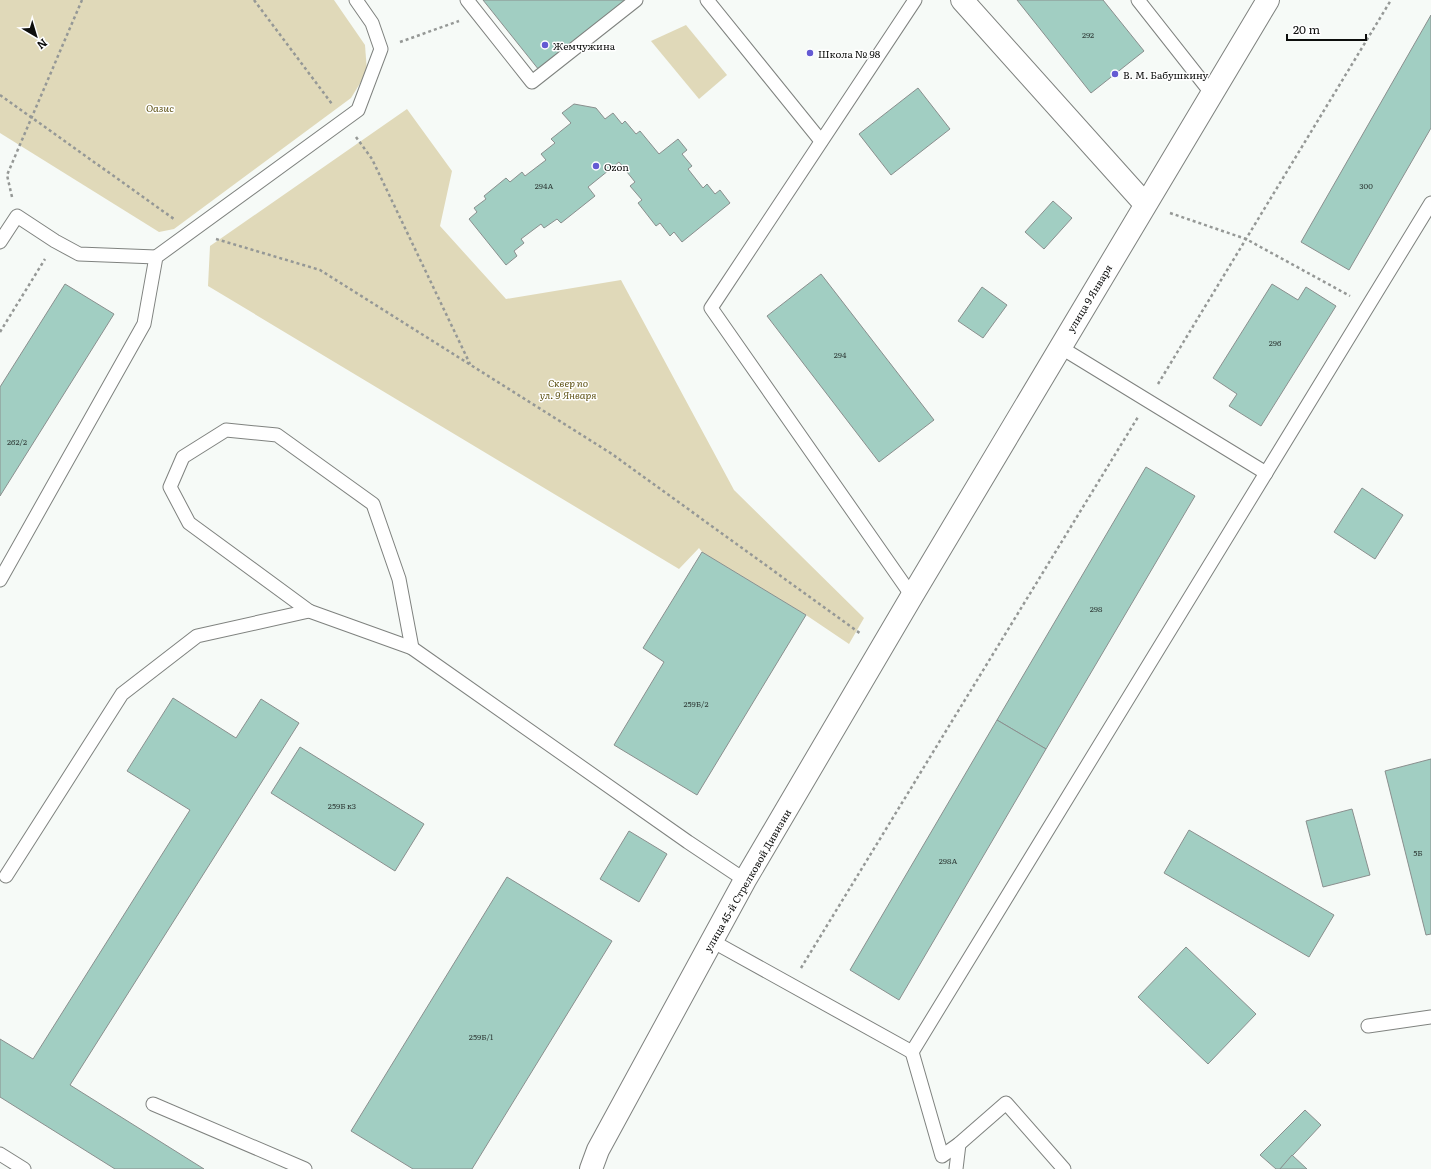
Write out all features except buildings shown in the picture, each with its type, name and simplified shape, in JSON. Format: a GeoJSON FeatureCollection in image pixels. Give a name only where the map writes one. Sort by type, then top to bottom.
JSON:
{"type":"FeatureCollection","features":[{"type":"Feature","properties":{"kind":"street"},"geometry":{"type":"LineString","coordinates":[[962,0],[1145,204]]}},
{"type":"Feature","properties":{"kind":"street","name":"улица 9 Января"},"geometry":{"type":"LineString","coordinates":[[912,596],[1268,0]]}},
{"type":"Feature","properties":{"kind":"street","name":"улица 45-й Стрелковой Дивизии"},"geometry":{"type":"LineString","coordinates":[[591,1169],[598,1150],[745,880],[912,596]]}},
{"type":"Feature","properties":{"kind":"lane"},"geometry":{"type":"LineString","coordinates":[[0,242],[17,216],[55,241],[79,254],[156,257],[358,110],[381,49],[372,24],[356,0]]}},
{"type":"Feature","properties":{"kind":"lane"},"geometry":{"type":"LineString","coordinates":[[467,0],[532,82],[636,0]]}},
{"type":"Feature","properties":{"kind":"lane"},"geometry":{"type":"LineString","coordinates":[[707,0],[821,141]]}},
{"type":"Feature","properties":{"kind":"lane"},"geometry":{"type":"LineString","coordinates":[[912,596],[711,308],[915,0]]}},
{"type":"Feature","properties":{"kind":"lane"},"geometry":{"type":"LineString","coordinates":[[1138,0],[1212,94]]}},
{"type":"Feature","properties":{"kind":"lane"},"geometry":{"type":"LineString","coordinates":[[912,1052],[1431,203]]}},
{"type":"Feature","properties":{"kind":"lane"},"geometry":{"type":"LineString","coordinates":[[0,580],[144,324],[156,257]]}},
{"type":"Feature","properties":{"kind":"lane"},"geometry":{"type":"LineString","coordinates":[[1060,347],[1266,473]]}},
{"type":"Feature","properties":{"kind":"lane"},"geometry":{"type":"LineString","coordinates":[[412,648],[399,579],[373,504],[277,435],[226,430],[183,456],[170,487],[189,523],[309,611],[412,648],[681,838],[745,880]]}},
{"type":"Feature","properties":{"kind":"lane"},"geometry":{"type":"LineString","coordinates":[[6,876],[122,694],[197,636],[309,611]]}},
{"type":"Feature","properties":{"kind":"lane"},"geometry":{"type":"LineString","coordinates":[[712,941],[912,1052],[942,1156],[959,1144],[1006,1103],[1064,1169]]}},
{"type":"Feature","properties":{"kind":"lane"},"geometry":{"type":"LineString","coordinates":[[1368,1026],[1431,1017]]}},
{"type":"Feature","properties":{"kind":"lane"},"geometry":{"type":"LineString","coordinates":[[154,1104],[305,1169]]}},
{"type":"Feature","properties":{"kind":"lane"},"geometry":{"type":"LineString","coordinates":[[956,1169],[959,1144]]}},
{"type":"Feature","properties":{"kind":"lane"},"geometry":{"type":"LineString","coordinates":[[0,1154],[24,1169]]}},
{"type":"Feature","properties":{"kind":"path"},"geometry":{"type":"LineString","coordinates":[[17,216],[7,175],[82,0]]}},
{"type":"Feature","properties":{"kind":"path"},"geometry":{"type":"LineString","coordinates":[[254,0],[372,159],[470,365]]}},
{"type":"Feature","properties":{"kind":"path"},"geometry":{"type":"LineString","coordinates":[[791,985],[1391,0]]}},
{"type":"Feature","properties":{"kind":"path"},"geometry":{"type":"LineString","coordinates":[[381,49],[478,14]]}},
{"type":"Feature","properties":{"kind":"path"},"geometry":{"type":"LineString","coordinates":[[0,95],[191,232],[320,270],[612,454],[881,649]]}},
{"type":"Feature","properties":{"kind":"path"},"geometry":{"type":"LineString","coordinates":[[1145,204],[1246,239],[1368,306]]}},
{"type":"Feature","properties":{"kind":"path"},"geometry":{"type":"LineString","coordinates":[[0,332],[55,241]]}},
{"type":"Feature","properties":{"kind":"green space","name":"Оазис"},"geometry":{"type":"Polygon","coordinates":[[[0,0],[334,0],[365,45],[367,72],[351,98],[174,229],[159,232],[0,133],[0,0]]]}},
{"type":"Feature","properties":{"kind":"green space"},"geometry":{"type":"Polygon","coordinates":[[[686,25],[727,75],[699,99],[651,41],[686,25]]]}},
{"type":"Feature","properties":{"kind":"green space","name":"Сквер по ул. 9 Января"},"geometry":{"type":"Polygon","coordinates":[[[407,109],[452,171],[440,226],[506,299],[621,280],[734,490],[864,618],[849,644],[806,615],[702,552],[699,548],[679,569],[208,286],[210,246],[407,109]]]}},
{"type":"Feature","properties":{"kind":"place","name":"Жемчужина"},"geometry":{"type":"Point","coordinates":[545,45]}},
{"type":"Feature","properties":{"kind":"place","name":"Школа № 98"},"geometry":{"type":"Point","coordinates":[810,53]}},
{"type":"Feature","properties":{"kind":"place","name":"В. М. Бабушкину"},"geometry":{"type":"Point","coordinates":[1115,74]}},
{"type":"Feature","properties":{"kind":"place","name":"Ozon"},"geometry":{"type":"Point","coordinates":[596,166]}}]}
